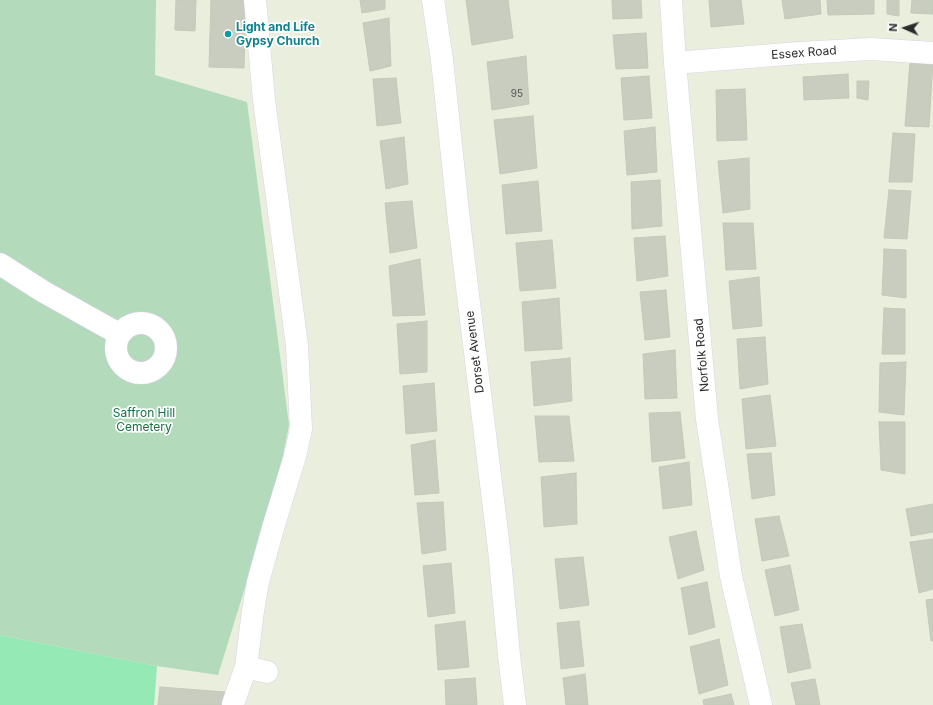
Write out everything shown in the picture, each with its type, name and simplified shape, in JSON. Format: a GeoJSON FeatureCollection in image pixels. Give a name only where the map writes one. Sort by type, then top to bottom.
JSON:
{"type":"FeatureCollection","features":[{"type":"Feature","properties":{"kind":"street"},"geometry":{"type":"LineString","coordinates":[[233,704],[246,667],[258,582],[295,456],[301,429],[297,345],[264,100],[255,0]]}},
{"type":"Feature","properties":{"kind":"street","name":"Dorset Avenue"},"geometry":{"type":"LineString","coordinates":[[433,0],[442,60],[459,221],[499,549],[515,705]]}},
{"type":"Feature","properties":{"kind":"street","name":"Norfolk Road"},"geometry":{"type":"LineString","coordinates":[[671,0],[675,63],[708,419],[731,576],[761,705]]}},
{"type":"Feature","properties":{"kind":"street","name":"Essex Road"},"geometry":{"type":"LineString","coordinates":[[675,63],[871,49],[933,53]]}},
{"type":"Feature","properties":{"kind":"street"},"geometry":{"type":"LineString","coordinates":[[0,264],[44,292],[119,334]]}},
{"type":"Feature","properties":{"kind":"street"},"geometry":{"type":"LineString","coordinates":[[246,667],[267,672]]}},
{"type":"Feature","properties":{"kind":"green space","name":"Saffron Hill Cemetery"},"geometry":{"type":"Polygon","coordinates":[[[0,0],[156,0],[155,75],[247,102],[289,425],[278,481],[218,675],[157,666],[0,635],[0,0]]]}},
{"type":"Feature","properties":{"kind":"green space"},"geometry":{"type":"Polygon","coordinates":[[[0,635],[157,666],[154,705],[0,705],[0,635]]]}},
{"type":"Feature","properties":{"kind":"building"},"geometry":{"type":"Polygon","coordinates":[[[176,0],[196,0],[195,31],[175,30],[176,0]]]}},
{"type":"Feature","properties":{"kind":"building","name":"Light and Life Gypsy Church"},"geometry":{"type":"Polygon","coordinates":[[[211,0],[246,0],[244,68],[209,67],[211,0]]]}},
{"type":"Feature","properties":{"kind":"building"},"geometry":{"type":"Polygon","coordinates":[[[360,0],[385,0],[385,9],[362,13],[360,0]]]}},
{"type":"Feature","properties":{"kind":"building"},"geometry":{"type":"Polygon","coordinates":[[[466,0],[508,0],[513,38],[472,45],[466,0]]]}},
{"type":"Feature","properties":{"kind":"building"},"geometry":{"type":"Polygon","coordinates":[[[612,0],[641,0],[642,18],[613,19],[612,0]]]}},
{"type":"Feature","properties":{"kind":"building"},"geometry":{"type":"Polygon","coordinates":[[[709,0],[741,0],[744,24],[711,27],[709,0]]]}},
{"type":"Feature","properties":{"kind":"building"},"geometry":{"type":"Polygon","coordinates":[[[782,0],[820,0],[821,14],[785,19],[782,0]]]}},
{"type":"Feature","properties":{"kind":"building"},"geometry":{"type":"Polygon","coordinates":[[[827,0],[874,0],[874,14],[828,15],[827,0]]]}},
{"type":"Feature","properties":{"kind":"building"},"geometry":{"type":"Polygon","coordinates":[[[887,0],[899,0],[899,16],[887,14],[887,0]]]}},
{"type":"Feature","properties":{"kind":"building"},"geometry":{"type":"Polygon","coordinates":[[[912,0],[933,0],[933,14],[911,13],[912,0]]]}},
{"type":"Feature","properties":{"kind":"building"},"geometry":{"type":"Polygon","coordinates":[[[389,18],[391,66],[370,71],[363,23],[389,18]]]}},
{"type":"Feature","properties":{"kind":"building"},"geometry":{"type":"Polygon","coordinates":[[[646,33],[648,68],[616,69],[613,35],[646,33]]]}},
{"type":"Feature","properties":{"kind":"building"},"geometry":{"type":"Polygon","coordinates":[[[526,56],[529,104],[492,110],[487,62],[526,56]]]}},
{"type":"Feature","properties":{"kind":"building"},"geometry":{"type":"Polygon","coordinates":[[[910,62],[933,62],[929,127],[905,126],[910,62]]]}},
{"type":"Feature","properties":{"kind":"building"},"geometry":{"type":"Polygon","coordinates":[[[848,74],[849,98],[804,100],[803,77],[848,74]]]}},
{"type":"Feature","properties":{"kind":"building"},"geometry":{"type":"Polygon","coordinates":[[[649,76],[652,118],[624,120],[621,78],[649,76]]]}},
{"type":"Feature","properties":{"kind":"building"},"geometry":{"type":"Polygon","coordinates":[[[396,78],[401,123],[377,126],[373,79],[396,78]]]}},
{"type":"Feature","properties":{"kind":"building"},"geometry":{"type":"Polygon","coordinates":[[[857,81],[869,81],[868,100],[857,98],[857,81]]]}},
{"type":"Feature","properties":{"kind":"building"},"geometry":{"type":"Polygon","coordinates":[[[745,89],[747,140],[717,141],[716,90],[745,89]]]}},
{"type":"Feature","properties":{"kind":"building"},"geometry":{"type":"Polygon","coordinates":[[[533,116],[537,168],[500,174],[494,120],[533,116]]]}},
{"type":"Feature","properties":{"kind":"building"},"geometry":{"type":"Polygon","coordinates":[[[655,127],[657,172],[627,175],[624,131],[655,127]]]}},
{"type":"Feature","properties":{"kind":"building"},"geometry":{"type":"Polygon","coordinates":[[[893,133],[915,134],[912,182],[889,182],[893,133]]]}},
{"type":"Feature","properties":{"kind":"building"},"geometry":{"type":"Polygon","coordinates":[[[404,137],[408,184],[386,189],[380,141],[404,137]]]}},
{"type":"Feature","properties":{"kind":"building"},"geometry":{"type":"Polygon","coordinates":[[[749,158],[750,209],[723,213],[718,161],[749,158]]]}},
{"type":"Feature","properties":{"kind":"building"},"geometry":{"type":"Polygon","coordinates":[[[660,180],[662,226],[632,229],[631,182],[660,180]]]}},
{"type":"Feature","properties":{"kind":"building"},"geometry":{"type":"Polygon","coordinates":[[[538,181],[542,231],[506,234],[502,185],[538,181]]]}},
{"type":"Feature","properties":{"kind":"building"},"geometry":{"type":"Polygon","coordinates":[[[889,190],[911,191],[907,239],[884,238],[889,190]]]}},
{"type":"Feature","properties":{"kind":"building"},"geometry":{"type":"Polygon","coordinates":[[[412,201],[417,248],[390,253],[385,203],[412,201]]]}},
{"type":"Feature","properties":{"kind":"building"},"geometry":{"type":"Polygon","coordinates":[[[723,223],[753,223],[756,269],[726,270],[723,223]]]}},
{"type":"Feature","properties":{"kind":"building"},"geometry":{"type":"Polygon","coordinates":[[[665,236],[668,276],[637,281],[634,238],[665,236]]]}},
{"type":"Feature","properties":{"kind":"building"},"geometry":{"type":"Polygon","coordinates":[[[552,240],[556,288],[520,291],[516,243],[552,240]]]}},
{"type":"Feature","properties":{"kind":"building"},"geometry":{"type":"Polygon","coordinates":[[[884,249],[906,250],[906,298],[882,295],[884,249]]]}},
{"type":"Feature","properties":{"kind":"building"},"geometry":{"type":"Polygon","coordinates":[[[420,259],[425,315],[393,316],[389,266],[420,259]]]}},
{"type":"Feature","properties":{"kind":"building"},"geometry":{"type":"Polygon","coordinates":[[[759,277],[762,326],[733,329],[729,281],[759,277]]]}},
{"type":"Feature","properties":{"kind":"building"},"geometry":{"type":"Polygon","coordinates":[[[666,290],[670,337],[645,340],[640,292],[666,290]]]}},
{"type":"Feature","properties":{"kind":"building"},"geometry":{"type":"Polygon","coordinates":[[[559,298],[562,349],[525,351],[522,302],[559,298]]]}},
{"type":"Feature","properties":{"kind":"building"},"geometry":{"type":"Polygon","coordinates":[[[884,308],[905,309],[905,354],[882,354],[884,308]]]}},
{"type":"Feature","properties":{"kind":"building"},"geometry":{"type":"Polygon","coordinates":[[[427,321],[427,372],[400,374],[397,324],[427,321]]]}},
{"type":"Feature","properties":{"kind":"building"},"geometry":{"type":"Polygon","coordinates":[[[765,337],[768,384],[740,389],[737,339],[765,337]]]}},
{"type":"Feature","properties":{"kind":"building"},"geometry":{"type":"Polygon","coordinates":[[[675,350],[677,398],[645,399],[643,354],[675,350]]]}},
{"type":"Feature","properties":{"kind":"building"},"geometry":{"type":"Polygon","coordinates":[[[570,358],[572,401],[534,406],[531,362],[570,358]]]}},
{"type":"Feature","properties":{"kind":"building"},"geometry":{"type":"Polygon","coordinates":[[[906,362],[904,415],[879,412],[880,363],[906,362]]]}},
{"type":"Feature","properties":{"kind":"building"},"geometry":{"type":"Polygon","coordinates":[[[434,383],[437,431],[406,434],[403,386],[434,383]]]}},
{"type":"Feature","properties":{"kind":"building"},"geometry":{"type":"Polygon","coordinates":[[[770,395],[776,446],[746,449],[742,399],[770,395]]]}},
{"type":"Feature","properties":{"kind":"building"},"geometry":{"type":"Polygon","coordinates":[[[680,412],[685,458],[652,462],[649,413],[680,412]]]}},
{"type":"Feature","properties":{"kind":"building"},"geometry":{"type":"Polygon","coordinates":[[[535,416],[569,416],[574,461],[539,462],[535,416]]]}},
{"type":"Feature","properties":{"kind":"building"},"geometry":{"type":"Polygon","coordinates":[[[879,422],[905,422],[905,474],[881,470],[879,422]]]}},
{"type":"Feature","properties":{"kind":"building"},"geometry":{"type":"Polygon","coordinates":[[[435,440],[439,493],[415,495],[411,445],[435,440]]]}},
{"type":"Feature","properties":{"kind":"building"},"geometry":{"type":"Polygon","coordinates":[[[771,453],[775,495],[752,499],[747,454],[771,453]]]}},
{"type":"Feature","properties":{"kind":"building"},"geometry":{"type":"Polygon","coordinates":[[[689,462],[692,505],[663,509],[659,467],[689,462]]]}},
{"type":"Feature","properties":{"kind":"building"},"geometry":{"type":"Polygon","coordinates":[[[576,473],[577,524],[544,527],[541,477],[576,473]]]}},
{"type":"Feature","properties":{"kind":"building"},"geometry":{"type":"Polygon","coordinates":[[[443,502],[446,550],[422,554],[417,503],[443,502]]]}},
{"type":"Feature","properties":{"kind":"building"},"geometry":{"type":"Polygon","coordinates":[[[933,504],[933,532],[911,536],[906,509],[933,504]]]}},
{"type":"Feature","properties":{"kind":"building"},"geometry":{"type":"Polygon","coordinates":[[[779,516],[789,556],[762,561],[755,519],[779,516]]]}},
{"type":"Feature","properties":{"kind":"building"},"geometry":{"type":"Polygon","coordinates":[[[696,531],[704,570],[678,579],[669,537],[696,531]]]}},
{"type":"Feature","properties":{"kind":"building"},"geometry":{"type":"Polygon","coordinates":[[[933,539],[933,589],[919,593],[910,542],[933,539]]]}},
{"type":"Feature","properties":{"kind":"building"},"geometry":{"type":"Polygon","coordinates":[[[583,557],[589,605],[560,609],[555,559],[583,557]]]}},
{"type":"Feature","properties":{"kind":"building"},"geometry":{"type":"Polygon","coordinates":[[[451,563],[455,613],[428,617],[423,566],[451,563]]]}},
{"type":"Feature","properties":{"kind":"building"},"geometry":{"type":"Polygon","coordinates":[[[790,565],[799,610],[775,616],[765,570],[790,565]]]}},
{"type":"Feature","properties":{"kind":"building"},"geometry":{"type":"Polygon","coordinates":[[[707,582],[715,627],[689,635],[681,588],[707,582]]]}},
{"type":"Feature","properties":{"kind":"building"},"geometry":{"type":"Polygon","coordinates":[[[933,599],[933,641],[931,641],[926,600],[933,599]]]}},
{"type":"Feature","properties":{"kind":"building"},"geometry":{"type":"Polygon","coordinates":[[[465,621],[469,667],[438,670],[435,625],[465,621]]]}},
{"type":"Feature","properties":{"kind":"building"},"geometry":{"type":"Polygon","coordinates":[[[579,621],[584,666],[561,669],[557,623],[579,621]]]}},
{"type":"Feature","properties":{"kind":"building"},"geometry":{"type":"Polygon","coordinates":[[[802,624],[811,668],[788,673],[780,627],[802,624]]]}},
{"type":"Feature","properties":{"kind":"building"},"geometry":{"type":"Polygon","coordinates":[[[719,639],[728,685],[699,694],[690,647],[719,639]]]}},
{"type":"Feature","properties":{"kind":"building"},"geometry":{"type":"Polygon","coordinates":[[[585,674],[588,705],[566,705],[563,678],[585,674]]]}},
{"type":"Feature","properties":{"kind":"building"},"geometry":{"type":"Polygon","coordinates":[[[475,678],[477,705],[446,705],[445,680],[475,678]]]}},
{"type":"Feature","properties":{"kind":"building"},"geometry":{"type":"Polygon","coordinates":[[[815,679],[820,705],[796,705],[791,683],[815,679]]]}},
{"type":"Feature","properties":{"kind":"building"},"geometry":{"type":"Polygon","coordinates":[[[160,687],[225,692],[224,705],[158,705],[160,687]]]}},
{"type":"Feature","properties":{"kind":"building"},"geometry":{"type":"Polygon","coordinates":[[[731,694],[734,705],[704,705],[703,700],[731,694]]]}},
{"type":"Feature","properties":{"kind":"place","name":"Light and Life Gypsy Church"},"geometry":{"type":"Point","coordinates":[228,34]}}]}
